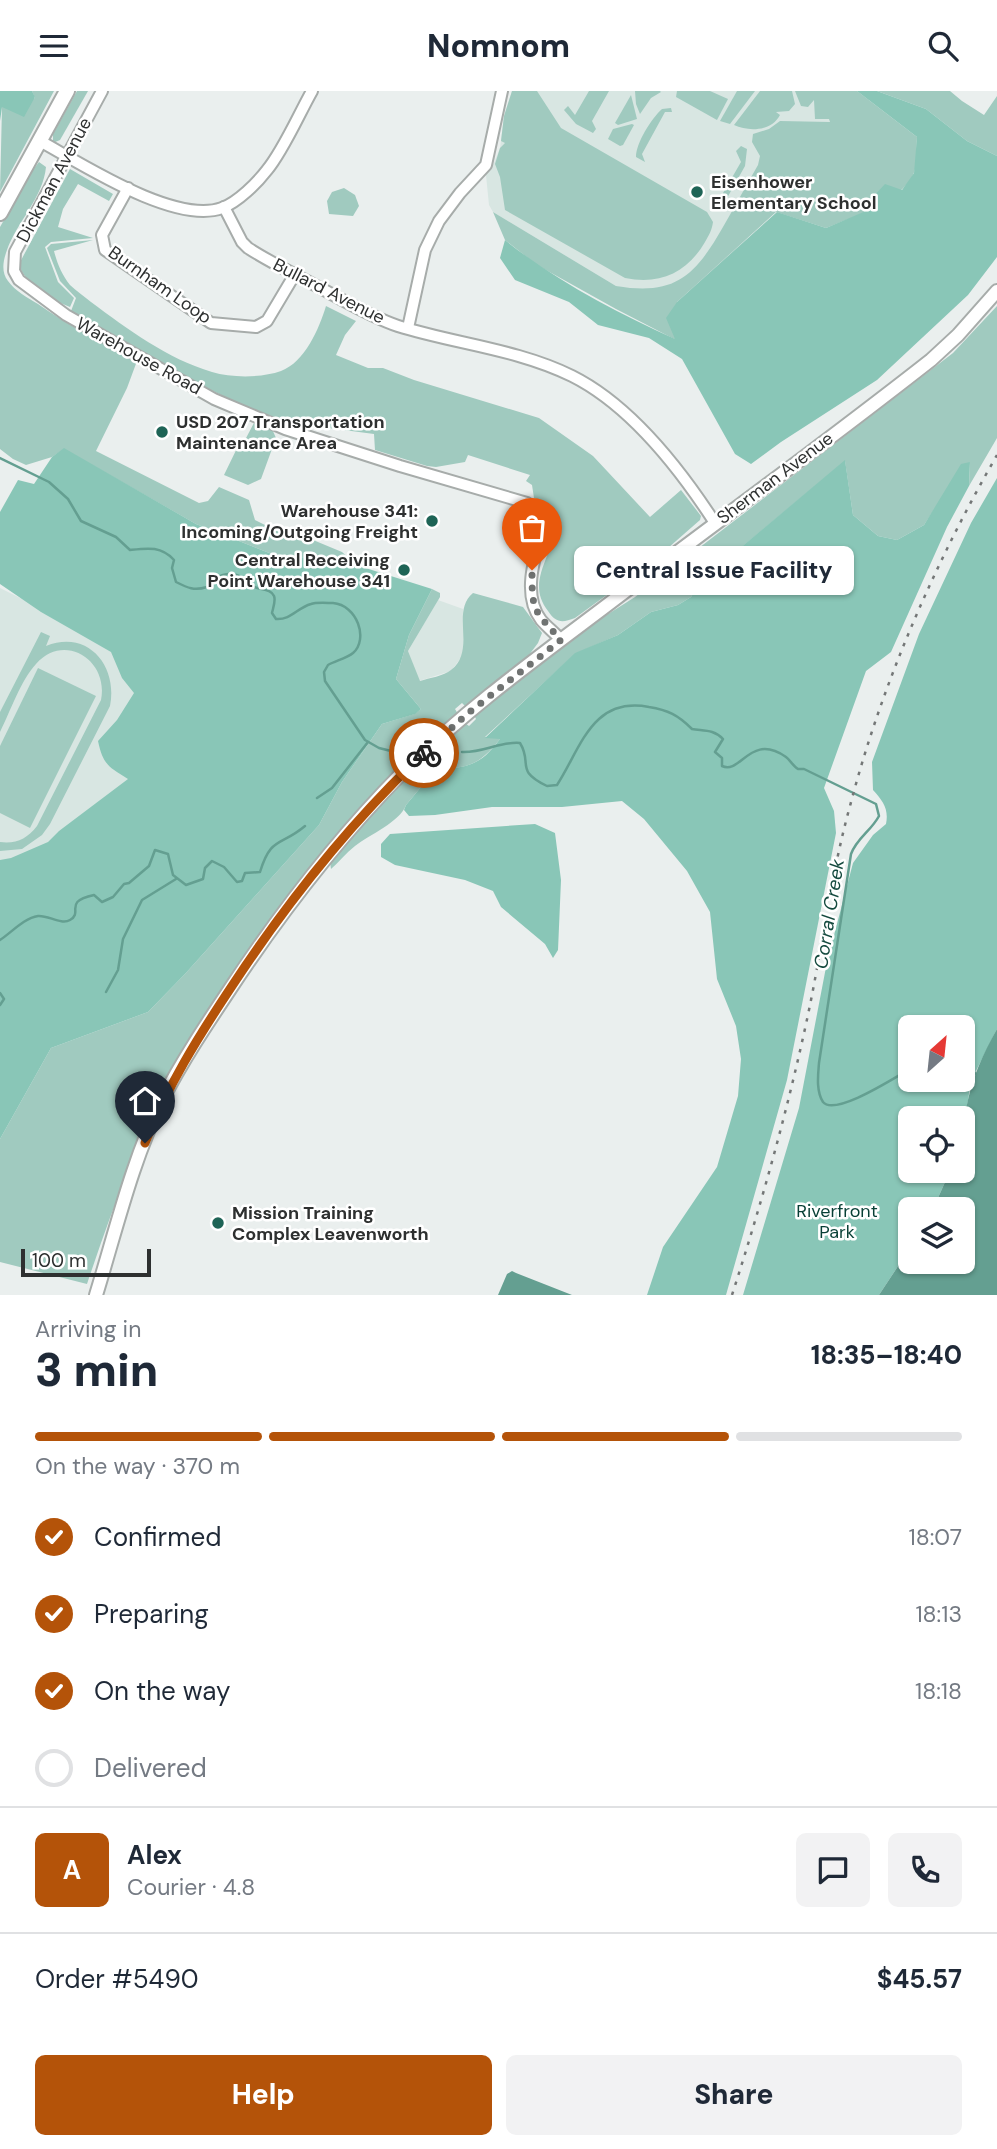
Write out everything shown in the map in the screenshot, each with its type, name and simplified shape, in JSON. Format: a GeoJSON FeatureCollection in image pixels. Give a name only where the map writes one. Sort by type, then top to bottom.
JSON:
{"type":"FeatureCollection","features":[{"type":"Feature","properties":{"kind":"main road"},"geometry":{"type":"LineString","coordinates":[[0,213],[67,91]]}},
{"type":"Feature","properties":{"kind":"street","name":"Dickman Avenue"},"geometry":{"type":"LineString","coordinates":[[15,271],[15,252],[102,91]]}},
{"type":"Feature","properties":{"kind":"street"},"geometry":{"type":"LineString","coordinates":[[40,141],[168,206],[200,210],[224,207],[253,185],[268,169],[312,91]]}},
{"type":"Feature","properties":{"kind":"street"},"geometry":{"type":"LineString","coordinates":[[408,328],[425,250],[439,221],[486,165],[502,91]]}},
{"type":"Feature","properties":{"kind":"street","name":"Burnham Loop"},"geometry":{"type":"LineString","coordinates":[[128,188],[102,235],[105,250],[211,323],[256,327],[267,321],[295,274]]}},
{"type":"Feature","properties":{"kind":"street","name":"Bullard Avenue"},"geometry":{"type":"LineString","coordinates":[[224,207],[242,242],[263,258],[374,317],[537,362],[573,376],[627,416],[663,453],[715,523]]}},
{"type":"Feature","properties":{"kind":"street","name":"Warehouse Road"},"geometry":{"type":"LineString","coordinates":[[15,271],[19,280],[66,315],[214,399],[307,436],[527,503],[545,522],[532,570],[532,600],[540,619],[561,640]]}},
{"type":"Feature","properties":{"kind":"street","name":"Sherman Avenue"},"geometry":{"type":"LineString","coordinates":[[96,1295],[119,1213],[162,1101],[187,1056],[259,946],[295,895],[338,842],[403,772],[467,714],[931,359],[958,335],[997,291]]}},
{"type":"Feature","properties":{"kind":"shaded area"},"geometry":{"type":"Polygon","coordinates":[[[32,91],[54,91],[0,192],[2,107],[35,98],[32,91]]]}},
{"type":"Feature","properties":{"kind":"shaded area"},"geometry":{"type":"Polygon","coordinates":[[[77,91],[88,91],[60,140],[53,143],[53,134],[77,91]]]}},
{"type":"Feature","properties":{"kind":"shaded area","name":"Eisenhower Elementary School"},"geometry":{"type":"Polygon","coordinates":[[[512,91],[877,91],[705,285],[663,300],[616,286],[493,212],[489,205],[486,175],[500,148],[504,116],[512,91]]]}},
{"type":"Feature","properties":{"kind":"shaded area"},"geometry":{"type":"Polygon","coordinates":[[[512,91],[537,91],[561,128],[707,212],[713,222],[711,230],[690,262],[661,278],[625,278],[505,210],[500,177],[495,164],[500,148],[505,143],[501,141],[504,116],[512,91]]]}},
{"type":"Feature","properties":{"kind":"shaded area"},"geometry":{"type":"Polygon","coordinates":[[[589,91],[609,91],[592,121],[596,129],[593,133],[576,124],[564,110],[568,106],[575,115],[589,91]]]}},
{"type":"Feature","properties":{"kind":"shaded area"},"geometry":{"type":"Polygon","coordinates":[[[635,91],[661,92],[651,98],[640,114],[635,91]]]}},
{"type":"Feature","properties":{"kind":"shaded area"},"geometry":{"type":"Polygon","coordinates":[[[677,91],[710,91],[728,99],[717,120],[676,97],[677,91]]]}},
{"type":"Feature","properties":{"kind":"shaded area"},"geometry":{"type":"Polygon","coordinates":[[[737,91],[755,91],[730,124],[720,121],[737,91]]]}},
{"type":"Feature","properties":{"kind":"shaded area"},"geometry":{"type":"Polygon","coordinates":[[[760,91],[792,91],[795,104],[789,111],[776,112],[780,115],[766,127],[746,129],[734,125],[760,91]]]}},
{"type":"Feature","properties":{"kind":"shaded area"},"geometry":{"type":"Polygon","coordinates":[[[795,91],[857,91],[917,137],[915,171],[907,185],[887,201],[826,228],[776,212],[677,302],[676,340],[537,265],[505,240],[493,212],[616,286],[654,288],[681,279],[713,244],[758,165],[760,156],[752,142],[753,134],[769,129],[780,121],[830,122],[829,119],[815,119],[814,100],[808,107],[801,106],[795,91]]]}},
{"type":"Feature","properties":{"kind":"shaded area"},"geometry":{"type":"Polygon","coordinates":[[[877,91],[950,91],[984,115],[997,96],[997,156],[967,141],[926,109],[877,91]]]}},
{"type":"Feature","properties":{"kind":"shaded area"},"geometry":{"type":"Polygon","coordinates":[[[631,95],[637,119],[618,125],[615,123],[631,95]]]}},
{"type":"Feature","properties":{"kind":"shaded area"},"geometry":{"type":"Polygon","coordinates":[[[671,108],[672,112],[665,112],[642,154],[645,162],[636,157],[641,138],[653,119],[662,109],[671,108]]]}},
{"type":"Feature","properties":{"kind":"shaded area"},"geometry":{"type":"Polygon","coordinates":[[[634,125],[623,145],[608,139],[613,129],[634,125]]]}},
{"type":"Feature","properties":{"kind":"shaded area"},"geometry":{"type":"Polygon","coordinates":[[[741,146],[747,149],[745,166],[722,207],[712,200],[719,200],[741,162],[736,151],[741,146]]]}},
{"type":"Feature","properties":{"kind":"shaded area"},"geometry":{"type":"Polygon","coordinates":[[[39,162],[46,167],[44,178],[7,250],[4,274],[18,291],[50,312],[137,361],[96,451],[199,503],[208,501],[219,487],[249,500],[255,520],[283,534],[289,530],[342,552],[358,566],[337,559],[277,556],[196,524],[64,449],[52,457],[26,465],[0,449],[0,227],[39,162]]]}},
{"type":"Feature","properties":{"kind":"shaded area"},"geometry":{"type":"Polygon","coordinates":[[[70,169],[113,194],[109,201],[78,184],[63,209],[58,227],[93,238],[51,242],[45,247],[58,282],[74,298],[70,307],[47,296],[33,285],[19,264],[70,169]]]}},
{"type":"Feature","properties":{"kind":"shaded area"},"geometry":{"type":"Polygon","coordinates":[[[344,188],[355,195],[359,206],[353,216],[329,214],[327,201],[332,192],[344,188]]]}},
{"type":"Feature","properties":{"kind":"shaded area"},"geometry":{"type":"Polygon","coordinates":[[[93,240],[54,251],[67,281],[119,323],[180,359],[212,372],[228,375],[256,376],[281,371],[290,367],[304,353],[326,306],[356,321],[345,335],[336,355],[368,368],[383,368],[539,418],[593,456],[650,517],[681,490],[701,516],[700,520],[652,562],[575,618],[557,620],[541,600],[539,589],[551,546],[554,520],[546,503],[534,498],[532,485],[526,481],[530,475],[468,455],[465,462],[427,466],[375,450],[374,434],[306,425],[305,428],[244,405],[185,377],[71,311],[76,298],[60,281],[47,248],[51,244],[93,240]]]}},
{"type":"Feature","properties":{"kind":"shaded area"},"geometry":{"type":"Polygon","coordinates":[[[997,306],[997,438],[969,486],[970,462],[924,525],[897,540],[878,536],[853,515],[845,461],[701,581],[691,597],[678,605],[651,612],[618,635],[575,654],[485,737],[501,738],[486,754],[466,766],[436,769],[397,817],[355,846],[331,869],[330,861],[387,797],[465,723],[469,726],[476,719],[474,715],[605,616],[635,597],[953,353],[997,306]]]}},
{"type":"Feature","properties":{"kind":"shaded area"},"geometry":{"type":"Polygon","coordinates":[[[255,421],[272,429],[276,438],[261,479],[248,485],[224,475],[241,440],[245,440],[255,421]]]}},
{"type":"Feature","properties":{"kind":"shaded area"},"geometry":{"type":"Polygon","coordinates":[[[0,588],[125,650],[154,687],[139,793],[0,910],[0,588]]]}},
{"type":"Feature","properties":{"kind":"shaded area"},"geometry":{"type":"Polygon","coordinates":[[[432,589],[440,593],[440,597],[408,651],[420,681],[448,672],[458,662],[462,652],[464,610],[473,593],[523,607],[542,633],[538,643],[526,659],[466,707],[462,703],[455,709],[458,714],[394,775],[336,838],[256,940],[195,1031],[169,1077],[131,1164],[87,1284],[0,1262],[0,1139],[51,1048],[148,1012],[319,825],[342,782],[382,724],[414,714],[421,709],[396,679],[409,635],[432,589]]]}},
{"type":"Feature","properties":{"kind":"shaded area"},"geometry":{"type":"Polygon","coordinates":[[[438,600],[463,609],[463,655],[451,671],[419,681],[408,651],[438,600]]]}},
{"type":"Feature","properties":{"kind":"shaded area"},"geometry":{"type":"Polygon","coordinates":[[[41,632],[50,636],[46,646],[61,642],[75,643],[87,647],[97,655],[109,677],[110,706],[42,835],[22,849],[0,851],[0,842],[21,840],[37,826],[101,700],[102,686],[91,663],[82,655],[59,651],[47,655],[36,664],[21,687],[0,732],[0,712],[41,632]]]}},
{"type":"Feature","properties":{"kind":"shaded area"},"geometry":{"type":"Polygon","coordinates":[[[38,668],[96,696],[30,828],[0,813],[0,746],[38,668]]]}},
{"type":"Feature","properties":{"kind":"shaded area"},"geometry":{"type":"Polygon","coordinates":[[[997,1029],[997,1295],[879,1295],[898,1266],[898,1274],[975,1274],[975,1197],[938,1197],[945,1183],[975,1183],[975,1106],[967,1106],[970,1092],[975,1092],[975,1076],[997,1029]]]}},
{"type":"Feature","properties":{"kind":"shaded area"},"geometry":{"type":"Polygon","coordinates":[[[512,1271],[572,1295],[498,1295],[507,1274],[512,1271]]]}},
{"type":"Feature","properties":{"kind":"green space"},"geometry":{"type":"Polygon","coordinates":[[[0,91],[32,91],[35,97],[24,117],[2,107],[0,121],[0,91]]]}},
{"type":"Feature","properties":{"kind":"green space"},"geometry":{"type":"Polygon","coordinates":[[[857,91],[877,91],[926,109],[967,141],[997,156],[997,257],[968,295],[877,380],[751,464],[735,454],[682,359],[649,338],[598,325],[569,302],[515,280],[500,258],[505,240],[587,295],[675,339],[666,318],[677,302],[777,212],[826,228],[875,207],[870,200],[885,184],[902,190],[914,173],[917,137],[857,91]]]}},
{"type":"Feature","properties":{"kind":"green space"},"geometry":{"type":"Polygon","coordinates":[[[64,448],[196,524],[277,556],[337,559],[432,589],[409,635],[396,679],[421,709],[415,714],[382,724],[342,782],[319,825],[148,1012],[51,1048],[0,1139],[0,860],[48,842],[128,779],[108,765],[98,741],[117,720],[134,693],[122,678],[111,652],[41,612],[0,584],[0,512],[18,480],[34,484],[52,457],[64,448]]]}},
{"type":"Feature","properties":{"kind":"green space"},"geometry":{"type":"Polygon","coordinates":[[[845,460],[853,515],[878,536],[897,540],[924,525],[961,464],[970,462],[969,486],[947,527],[891,652],[866,671],[824,788],[834,811],[836,833],[787,1080],[726,1295],[647,1295],[663,1247],[717,1167],[738,1096],[741,1059],[736,1026],[717,979],[710,912],[687,871],[644,819],[622,801],[562,807],[492,807],[435,815],[409,816],[404,810],[436,769],[465,766],[486,755],[500,739],[485,738],[575,653],[618,635],[651,612],[678,605],[691,597],[701,581],[845,460]]]}},
{"type":"Feature","properties":{"kind":"green space","name":"Riverfront Park"},"geometry":{"type":"Polygon","coordinates":[[[997,478],[997,1029],[975,1073],[975,1015],[898,1015],[898,1092],[969,1092],[967,1106],[898,1106],[898,1183],[945,1183],[938,1197],[898,1197],[898,1266],[879,1295],[743,1295],[799,1108],[827,962],[853,863],[873,835],[886,824],[884,806],[873,790],[872,762],[919,634],[971,523],[997,478]]]}},
{"type":"Feature","properties":{"kind":"green space"},"geometry":{"type":"Polygon","coordinates":[[[535,824],[555,833],[561,880],[558,950],[553,958],[545,944],[501,907],[493,891],[465,880],[395,865],[381,857],[381,844],[390,834],[535,824]]]}},
{"type":"Feature","properties":{"kind":"waterway","name":"Corral Creek"},"geometry":{"type":"LineString","coordinates":[[0,458],[49,482],[68,499],[81,521],[116,537],[130,550],[154,549],[169,555],[174,560],[172,568],[176,582],[184,586],[195,589],[207,587],[222,575],[236,575],[252,586],[273,594],[275,600],[272,613],[276,619],[286,618],[316,603],[333,603],[349,610],[360,632],[358,647],[350,655],[328,665],[324,672],[325,681],[365,740],[391,751]]}},
{"type":"Feature","properties":{"kind":"waterway","name":"Corral Creek"},"geometry":{"type":"LineString","coordinates":[[462,752],[520,743],[524,750],[527,771],[547,786],[557,785],[582,741],[601,717],[614,709],[649,707],[672,714],[692,729],[720,736],[723,739],[715,752],[722,758],[722,766],[735,765],[755,751],[774,751],[786,757],[798,769],[804,769],[876,804],[879,816],[851,854],[819,1063],[819,1093],[823,1102],[830,1105],[840,1104],[866,1094],[898,1076]]}},
{"type":"Feature","properties":{"kind":"waterway"},"geometry":{"type":"LineString","coordinates":[[317,798],[332,788],[368,742]]}},
{"type":"Feature","properties":{"kind":"waterway"},"geometry":{"type":"LineString","coordinates":[[0,940],[33,917],[66,921],[74,917],[76,904],[84,898],[94,895],[102,902],[113,897],[124,884],[129,883],[149,866],[155,850],[168,854],[173,875],[186,885],[203,879],[205,868],[212,861],[224,867],[237,882],[242,881],[245,873],[260,872],[272,847],[305,826]]}},
{"type":"Feature","properties":{"kind":"waterway"},"geometry":{"type":"LineString","coordinates":[[106,992],[118,970],[123,939],[142,900],[176,879]]}},
{"type":"Feature","properties":{"kind":"waterway"},"geometry":{"type":"LineString","coordinates":[[0,993],[4,999],[0,1005]]}},
{"type":"Feature","properties":{"kind":"railway"},"geometry":{"type":"LineString","coordinates":[[732,1295],[790,1092],[812,997],[837,860],[863,760],[894,670],[931,582],[997,455]]}},
{"type":"Feature","properties":{"kind":"way so far"},"geometry":{"type":"LineString","coordinates":[[424,753],[467,714],[561,640],[540,619],[532,600],[532,570]]}},
{"type":"Feature","properties":{"kind":"place","name":"Eisenhower Elementary School"},"geometry":{"type":"Point","coordinates":[697,192]}},
{"type":"Feature","properties":{"kind":"place","name":"USD 207 Transportation Maintenance Area"},"geometry":{"type":"Point","coordinates":[162,432]}},
{"type":"Feature","properties":{"kind":"place","name":"Warehouse 341: Incoming/Outgoing Freight"},"geometry":{"type":"Point","coordinates":[432,521]}},
{"type":"Feature","properties":{"kind":"place","name":"Central Receiving Point Warehouse 341"},"geometry":{"type":"Point","coordinates":[404,570]}},
{"type":"Feature","properties":{"kind":"place","name":"Central Issue Facility"},"geometry":{"type":"Point","coordinates":[532,570]}},
{"type":"Feature","properties":{"kind":"place","name":"Mission Training Complex Leavenworth"},"geometry":{"type":"Point","coordinates":[218,1223]}},
{"type":"Feature","properties":{"kind":"route"},"geometry":{"type":"LineString","coordinates":[[145,1143],[162,1101],[187,1056],[295,895],[338,842],[424,753]]}}]}
